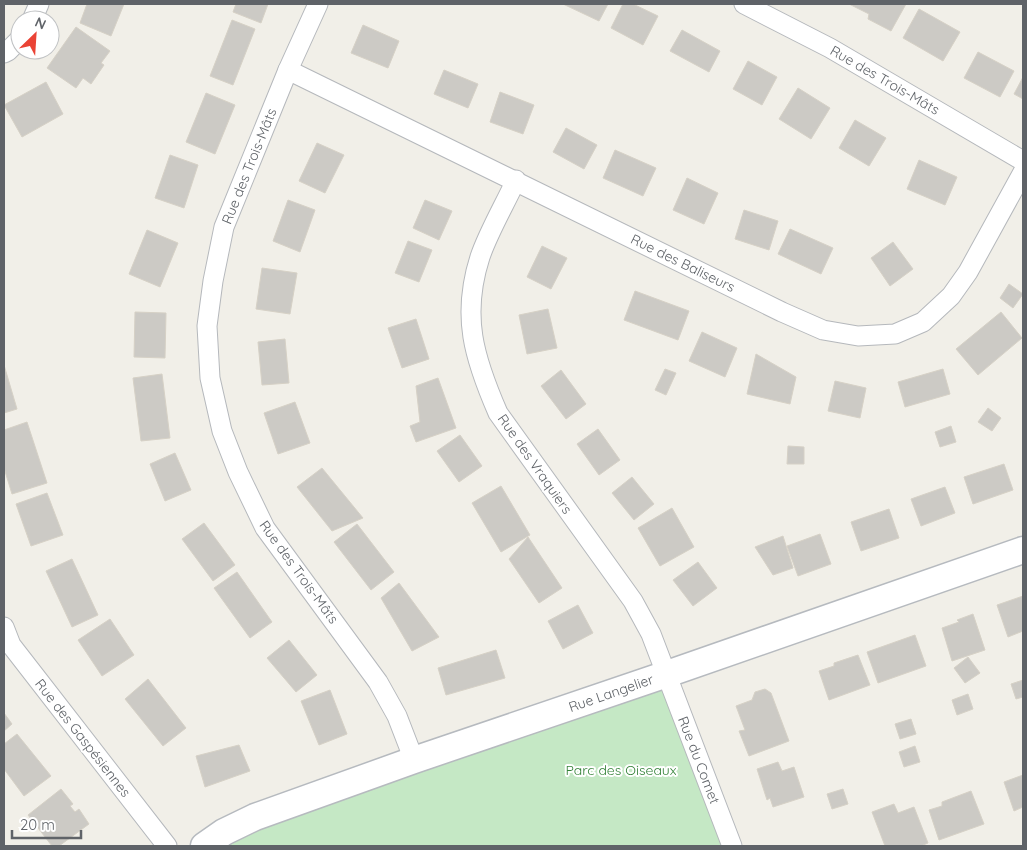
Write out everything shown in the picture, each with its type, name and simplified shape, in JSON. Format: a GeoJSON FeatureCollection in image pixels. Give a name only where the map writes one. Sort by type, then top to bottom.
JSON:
{"type":"FeatureCollection","features":[{"type":"Feature","properties":{"kind":"street","name":"Rue des Trois-Mâts"},"geometry":{"type":"LineString","coordinates":[[318,4],[288,70],[224,227],[213,280],[207,326],[210,378],[222,431],[238,472],[264,528],[378,682],[397,716],[414,760]]}},
{"type":"Feature","properties":{"kind":"street","name":"Rue des Trois-Mâts"},"geometry":{"type":"LineString","coordinates":[[744,4],[830,48],[1023,161]]}},
{"type":"Feature","properties":{"kind":"street","name":"Rue des Baliseurs"},"geometry":{"type":"LineString","coordinates":[[288,70],[516,180],[782,312],[823,330],[858,336],[895,334],[923,322],[950,296],[968,272],[1023,172]]}},
{"type":"Feature","properties":{"kind":"street","name":"Rue des Vraquiers"},"geometry":{"type":"LineString","coordinates":[[516,180],[480,256],[472,286],[469,309],[475,350],[483,380],[498,413],[633,601],[651,634],[667,674]]}},
{"type":"Feature","properties":{"kind":"street","name":"Rue Langelier"},"geometry":{"type":"LineString","coordinates":[[204,846],[224,832],[255,816],[1023,550]]}},
{"type":"Feature","properties":{"kind":"street","name":"Rue des Gaspésiennes"},"geometry":{"type":"LineString","coordinates":[[4,627],[8,646],[167,846]]}},
{"type":"Feature","properties":{"kind":"street","name":"Rue du Comet"},"geometry":{"type":"LineString","coordinates":[[667,674],[732,846]]}},
{"type":"Feature","properties":{"kind":"green space","name":"Parc des Oiseaux"},"geometry":{"type":"Polygon","coordinates":[[[667,674],[732,846],[204,846],[667,674]]]}},
{"type":"Feature","properties":{"kind":"building"},"geometry":{"type":"Polygon","coordinates":[[[87,4],[124,4],[111,36],[80,23],[87,4]]]}},
{"type":"Feature","properties":{"kind":"building"},"geometry":{"type":"Polygon","coordinates":[[[236,4],[268,4],[261,23],[233,12],[236,4]]]}},
{"type":"Feature","properties":{"kind":"building"},"geometry":{"type":"Polygon","coordinates":[[[563,4],[608,4],[599,21],[563,4]]]}},
{"type":"Feature","properties":{"kind":"building"},"geometry":{"type":"Polygon","coordinates":[[[623,4],[633,4],[658,16],[643,45],[611,28],[623,4]]]}},
{"type":"Feature","properties":{"kind":"building"},"geometry":{"type":"Polygon","coordinates":[[[849,4],[906,4],[891,31],[868,19],[869,14],[849,4]]]}},
{"type":"Feature","properties":{"kind":"building"},"geometry":{"type":"Polygon","coordinates":[[[919,9],[960,32],[943,61],[903,38],[919,9]]]}},
{"type":"Feature","properties":{"kind":"building"},"geometry":{"type":"Polygon","coordinates":[[[232,20],[255,29],[233,85],[210,76],[232,20]]]}},
{"type":"Feature","properties":{"kind":"building"},"geometry":{"type":"Polygon","coordinates":[[[363,25],[399,41],[388,68],[351,53],[363,25]]]}},
{"type":"Feature","properties":{"kind":"building"},"geometry":{"type":"Polygon","coordinates":[[[76,27],[110,51],[101,63],[104,65],[91,84],[83,78],[76,88],[47,68],[53,60],[60,60],[60,50],[76,27]]]}},
{"type":"Feature","properties":{"kind":"building"},"geometry":{"type":"Polygon","coordinates":[[[682,30],[720,51],[709,72],[670,51],[682,30]]]}},
{"type":"Feature","properties":{"kind":"building"},"geometry":{"type":"Polygon","coordinates":[[[978,52],[1014,71],[1000,97],[964,78],[978,52]]]}},
{"type":"Feature","properties":{"kind":"building"},"geometry":{"type":"Polygon","coordinates":[[[748,61],[777,77],[762,105],[733,89],[748,61]]]}},
{"type":"Feature","properties":{"kind":"building"},"geometry":{"type":"Polygon","coordinates":[[[444,70],[478,84],[468,108],[434,94],[444,70]]]}},
{"type":"Feature","properties":{"kind":"building"},"geometry":{"type":"Polygon","coordinates":[[[1023,77],[1023,99],[1014,94],[1023,77]]]}},
{"type":"Feature","properties":{"kind":"building"},"geometry":{"type":"Polygon","coordinates":[[[46,82],[63,114],[22,137],[4,105],[46,82]]]}},
{"type":"Feature","properties":{"kind":"building"},"geometry":{"type":"Polygon","coordinates":[[[798,88],[830,108],[811,139],[779,119],[798,88]]]}},
{"type":"Feature","properties":{"kind":"building"},"geometry":{"type":"Polygon","coordinates":[[[500,92],[534,105],[523,134],[490,122],[500,92]]]}},
{"type":"Feature","properties":{"kind":"building"},"geometry":{"type":"Polygon","coordinates":[[[206,93],[235,105],[215,154],[186,142],[206,93]]]}},
{"type":"Feature","properties":{"kind":"building"},"geometry":{"type":"Polygon","coordinates":[[[855,120],[886,138],[869,166],[839,148],[855,120]]]}},
{"type":"Feature","properties":{"kind":"building"},"geometry":{"type":"Polygon","coordinates":[[[566,128],[597,145],[584,169],[553,152],[566,128]]]}},
{"type":"Feature","properties":{"kind":"building"},"geometry":{"type":"Polygon","coordinates":[[[317,143],[344,155],[325,193],[299,181],[317,143]]]}},
{"type":"Feature","properties":{"kind":"building"},"geometry":{"type":"Polygon","coordinates":[[[615,150],[656,168],[643,196],[603,178],[615,150]]]}},
{"type":"Feature","properties":{"kind":"building"},"geometry":{"type":"Polygon","coordinates":[[[170,155],[198,165],[184,208],[155,198],[170,155]]]}},
{"type":"Feature","properties":{"kind":"building"},"geometry":{"type":"Polygon","coordinates":[[[919,160],[957,177],[945,205],[907,189],[919,160]]]}},
{"type":"Feature","properties":{"kind":"building"},"geometry":{"type":"Polygon","coordinates":[[[687,178],[718,193],[704,224],[673,210],[687,178]]]}},
{"type":"Feature","properties":{"kind":"building"},"geometry":{"type":"Polygon","coordinates":[[[288,200],[315,210],[300,252],[273,241],[288,200]]]}},
{"type":"Feature","properties":{"kind":"building"},"geometry":{"type":"Polygon","coordinates":[[[425,200],[452,211],[439,240],[413,228],[425,200]]]}},
{"type":"Feature","properties":{"kind":"building"},"geometry":{"type":"Polygon","coordinates":[[[744,210],[778,221],[769,250],[735,239],[744,210]]]}},
{"type":"Feature","properties":{"kind":"building"},"geometry":{"type":"Polygon","coordinates":[[[790,229],[833,248],[821,274],[778,254],[790,229]]]}},
{"type":"Feature","properties":{"kind":"building"},"geometry":{"type":"Polygon","coordinates":[[[147,230],[178,243],[160,287],[129,274],[147,230]]]}},
{"type":"Feature","properties":{"kind":"building"},"geometry":{"type":"Polygon","coordinates":[[[408,241],[432,250],[419,282],[395,273],[408,241]]]}},
{"type":"Feature","properties":{"kind":"building"},"geometry":{"type":"Polygon","coordinates":[[[893,242],[913,269],[890,286],[871,258],[893,242]]]}},
{"type":"Feature","properties":{"kind":"building"},"geometry":{"type":"Polygon","coordinates":[[[542,246],[567,258],[551,289],[527,277],[542,246]]]}},
{"type":"Feature","properties":{"kind":"building"},"geometry":{"type":"Polygon","coordinates":[[[262,268],[297,273],[290,314],[256,309],[262,268]]]}},
{"type":"Feature","properties":{"kind":"building"},"geometry":{"type":"Polygon","coordinates":[[[1009,284],[1023,294],[1013,308],[1000,298],[1009,284]]]}},
{"type":"Feature","properties":{"kind":"building"},"geometry":{"type":"Polygon","coordinates":[[[635,291],[689,311],[678,340],[624,320],[635,291]]]}},
{"type":"Feature","properties":{"kind":"building"},"geometry":{"type":"Polygon","coordinates":[[[548,309],[557,348],[527,354],[519,315],[548,309]]]}},
{"type":"Feature","properties":{"kind":"building"},"geometry":{"type":"Polygon","coordinates":[[[135,312],[166,313],[165,358],[134,357],[135,312]]]}},
{"type":"Feature","properties":{"kind":"building"},"geometry":{"type":"Polygon","coordinates":[[[1001,312],[1022,338],[978,375],[956,349],[1001,312]]]}},
{"type":"Feature","properties":{"kind":"building"},"geometry":{"type":"Polygon","coordinates":[[[416,319],[429,359],[402,368],[388,328],[416,319]]]}},
{"type":"Feature","properties":{"kind":"building"},"geometry":{"type":"Polygon","coordinates":[[[702,332],[737,348],[725,377],[689,361],[702,332]]]}},
{"type":"Feature","properties":{"kind":"building"},"geometry":{"type":"Polygon","coordinates":[[[285,339],[289,383],[262,385],[258,342],[285,339]]]}},
{"type":"Feature","properties":{"kind":"building"},"geometry":{"type":"Polygon","coordinates":[[[756,354],[796,377],[790,404],[747,394],[756,354]]]}},
{"type":"Feature","properties":{"kind":"building"},"geometry":{"type":"Polygon","coordinates":[[[4,365],[17,409],[4,413],[4,365]]]}},
{"type":"Feature","properties":{"kind":"building"},"geometry":{"type":"Polygon","coordinates":[[[665,369],[676,373],[666,395],[655,390],[665,369]]]}},
{"type":"Feature","properties":{"kind":"building"},"geometry":{"type":"Polygon","coordinates":[[[943,369],[950,394],[905,407],[898,382],[943,369]]]}},
{"type":"Feature","properties":{"kind":"building"},"geometry":{"type":"Polygon","coordinates":[[[561,370],[586,404],[566,419],[541,386],[561,370]]]}},
{"type":"Feature","properties":{"kind":"building"},"geometry":{"type":"Polygon","coordinates":[[[162,374],[170,438],[141,441],[133,378],[162,374]]]}},
{"type":"Feature","properties":{"kind":"building"},"geometry":{"type":"Polygon","coordinates":[[[438,378],[456,428],[416,442],[410,426],[420,422],[416,386],[438,378]]]}},
{"type":"Feature","properties":{"kind":"building"},"geometry":{"type":"Polygon","coordinates":[[[835,381],[866,388],[860,418],[828,411],[835,381]]]}},
{"type":"Feature","properties":{"kind":"building"},"geometry":{"type":"Polygon","coordinates":[[[295,402],[310,443],[278,454],[264,413],[295,402]]]}},
{"type":"Feature","properties":{"kind":"building"},"geometry":{"type":"Polygon","coordinates":[[[988,408],[1001,418],[992,431],[978,422],[988,408]]]}},
{"type":"Feature","properties":{"kind":"building"},"geometry":{"type":"Polygon","coordinates":[[[27,422],[47,483],[12,494],[4,468],[4,430],[27,422]]]}},
{"type":"Feature","properties":{"kind":"building"},"geometry":{"type":"Polygon","coordinates":[[[951,426],[956,442],[940,447],[935,432],[951,426]]]}},
{"type":"Feature","properties":{"kind":"building"},"geometry":{"type":"Polygon","coordinates":[[[598,429],[620,460],[599,475],[577,444],[598,429]]]}},
{"type":"Feature","properties":{"kind":"building"},"geometry":{"type":"Polygon","coordinates":[[[460,435],[482,466],[459,482],[437,451],[460,435]]]}},
{"type":"Feature","properties":{"kind":"building"},"geometry":{"type":"Polygon","coordinates":[[[788,446],[804,447],[804,464],[787,464],[788,446]]]}},
{"type":"Feature","properties":{"kind":"building"},"geometry":{"type":"Polygon","coordinates":[[[175,453],[191,490],[165,501],[150,464],[175,453]]]}},
{"type":"Feature","properties":{"kind":"building"},"geometry":{"type":"Polygon","coordinates":[[[1004,464],[1013,490],[973,504],[964,477],[1004,464]]]}},
{"type":"Feature","properties":{"kind":"building"},"geometry":{"type":"Polygon","coordinates":[[[322,468],[363,518],[332,531],[297,487],[322,468]]]}},
{"type":"Feature","properties":{"kind":"building"},"geometry":{"type":"Polygon","coordinates":[[[632,477],[654,504],[634,520],[612,493],[632,477]]]}},
{"type":"Feature","properties":{"kind":"building"},"geometry":{"type":"Polygon","coordinates":[[[501,486],[530,535],[501,552],[472,503],[501,486]]]}},
{"type":"Feature","properties":{"kind":"building"},"geometry":{"type":"Polygon","coordinates":[[[945,487],[955,513],[921,526],[911,499],[945,487]]]}},
{"type":"Feature","properties":{"kind":"building"},"geometry":{"type":"Polygon","coordinates":[[[47,493],[63,535],[31,546],[16,504],[47,493]]]}},
{"type":"Feature","properties":{"kind":"building"},"geometry":{"type":"Polygon","coordinates":[[[672,508],[694,547],[660,566],[638,528],[672,508]]]}},
{"type":"Feature","properties":{"kind":"building"},"geometry":{"type":"Polygon","coordinates":[[[889,509],[899,538],[861,551],[851,522],[889,509]]]}},
{"type":"Feature","properties":{"kind":"building"},"geometry":{"type":"Polygon","coordinates":[[[204,523],[235,565],[213,581],[182,539],[204,523]]]}},
{"type":"Feature","properties":{"kind":"building"},"geometry":{"type":"Polygon","coordinates":[[[357,524],[394,572],[371,590],[334,542],[357,524]]]}},
{"type":"Feature","properties":{"kind":"building"},"geometry":{"type":"Polygon","coordinates":[[[820,534],[831,564],[798,576],[787,546],[820,534]]]}},
{"type":"Feature","properties":{"kind":"building"},"geometry":{"type":"Polygon","coordinates":[[[783,536],[793,568],[773,575],[755,547],[783,536]]]}},
{"type":"Feature","properties":{"kind":"building"},"geometry":{"type":"Polygon","coordinates":[[[528,537],[562,588],[539,603],[509,559],[528,537]]]}},
{"type":"Feature","properties":{"kind":"building"},"geometry":{"type":"Polygon","coordinates":[[[72,559],[98,615],[72,627],[46,571],[72,559]]]}},
{"type":"Feature","properties":{"kind":"building"},"geometry":{"type":"Polygon","coordinates":[[[698,562],[717,588],[693,606],[673,580],[698,562]]]}},
{"type":"Feature","properties":{"kind":"building"},"geometry":{"type":"Polygon","coordinates":[[[237,572],[272,622],[250,638],[214,588],[237,572]]]}},
{"type":"Feature","properties":{"kind":"building"},"geometry":{"type":"Polygon","coordinates":[[[399,583],[439,637],[412,651],[381,598],[399,583]]]}},
{"type":"Feature","properties":{"kind":"building"},"geometry":{"type":"Polygon","coordinates":[[[1023,596],[1023,631],[1008,637],[997,605],[1023,596]]]}},
{"type":"Feature","properties":{"kind":"building"},"geometry":{"type":"Polygon","coordinates":[[[578,605],[593,633],[563,649],[548,621],[578,605]]]}},
{"type":"Feature","properties":{"kind":"building"},"geometry":{"type":"Polygon","coordinates":[[[973,614],[985,650],[952,661],[942,628],[959,622],[957,620],[973,614]]]}},
{"type":"Feature","properties":{"kind":"building"},"geometry":{"type":"Polygon","coordinates":[[[110,619],[134,655],[102,676],[78,640],[110,619]]]}},
{"type":"Feature","properties":{"kind":"building"},"geometry":{"type":"Polygon","coordinates":[[[915,635],[926,666],[878,683],[867,652],[915,635]]]}},
{"type":"Feature","properties":{"kind":"building"},"geometry":{"type":"Polygon","coordinates":[[[289,640],[317,675],[296,692],[267,658],[289,640]]]}},
{"type":"Feature","properties":{"kind":"building"},"geometry":{"type":"Polygon","coordinates":[[[496,650],[505,678],[446,695],[438,668],[496,650]]]}},
{"type":"Feature","properties":{"kind":"building"},"geometry":{"type":"Polygon","coordinates":[[[858,655],[870,685],[829,700],[819,671],[834,666],[834,663],[858,655]]]}},
{"type":"Feature","properties":{"kind":"building"},"geometry":{"type":"Polygon","coordinates":[[[968,657],[980,673],[965,683],[954,668],[968,657]]]}},
{"type":"Feature","properties":{"kind":"building"},"geometry":{"type":"Polygon","coordinates":[[[148,679],[186,728],[163,746],[125,699],[148,679]]]}},
{"type":"Feature","properties":{"kind":"building"},"geometry":{"type":"Polygon","coordinates":[[[1023,680],[1023,697],[1016,699],[1011,684],[1023,680]]]}},
{"type":"Feature","properties":{"kind":"building"},"geometry":{"type":"Polygon","coordinates":[[[765,689],[771,693],[789,741],[749,756],[739,731],[745,730],[736,706],[752,700],[755,692],[765,689]]]}},
{"type":"Feature","properties":{"kind":"building"},"geometry":{"type":"Polygon","coordinates":[[[330,690],[347,734],[319,745],[301,701],[330,690]]]}},
{"type":"Feature","properties":{"kind":"building"},"geometry":{"type":"Polygon","coordinates":[[[968,694],[973,709],[957,715],[952,700],[968,694]]]}},
{"type":"Feature","properties":{"kind":"building"},"geometry":{"type":"Polygon","coordinates":[[[4,713],[12,724],[4,731],[4,713]]]}},
{"type":"Feature","properties":{"kind":"building"},"geometry":{"type":"Polygon","coordinates":[[[911,719],[916,734],[900,739],[895,724],[911,719]]]}},
{"type":"Feature","properties":{"kind":"building"},"geometry":{"type":"Polygon","coordinates":[[[17,734],[51,776],[24,796],[4,769],[4,744],[17,734]]]}},
{"type":"Feature","properties":{"kind":"building"},"geometry":{"type":"Polygon","coordinates":[[[239,745],[250,771],[205,787],[196,756],[239,745]]]}},
{"type":"Feature","properties":{"kind":"building"},"geometry":{"type":"Polygon","coordinates":[[[915,746],[920,762],[904,767],[899,752],[915,746]]]}},
{"type":"Feature","properties":{"kind":"building"},"geometry":{"type":"Polygon","coordinates":[[[778,762],[782,771],[794,767],[804,797],[773,807],[770,798],[767,800],[757,769],[778,762]]]}},
{"type":"Feature","properties":{"kind":"building"},"geometry":{"type":"Polygon","coordinates":[[[1023,775],[1023,807],[1014,811],[1004,782],[1023,775]]]}},
{"type":"Feature","properties":{"kind":"building"},"geometry":{"type":"Polygon","coordinates":[[[61,789],[73,804],[70,806],[75,812],[79,809],[89,824],[59,846],[52,846],[28,815],[61,789]]]}},
{"type":"Feature","properties":{"kind":"building"},"geometry":{"type":"Polygon","coordinates":[[[843,789],[848,804],[832,809],[827,794],[843,789]]]}},
{"type":"Feature","properties":{"kind":"building"},"geometry":{"type":"Polygon","coordinates":[[[971,791],[984,824],[939,840],[929,810],[942,806],[942,802],[971,791]]]}},
{"type":"Feature","properties":{"kind":"building"},"geometry":{"type":"Polygon","coordinates":[[[894,804],[898,813],[914,807],[928,843],[921,846],[885,846],[872,812],[894,804]]]}}]}
